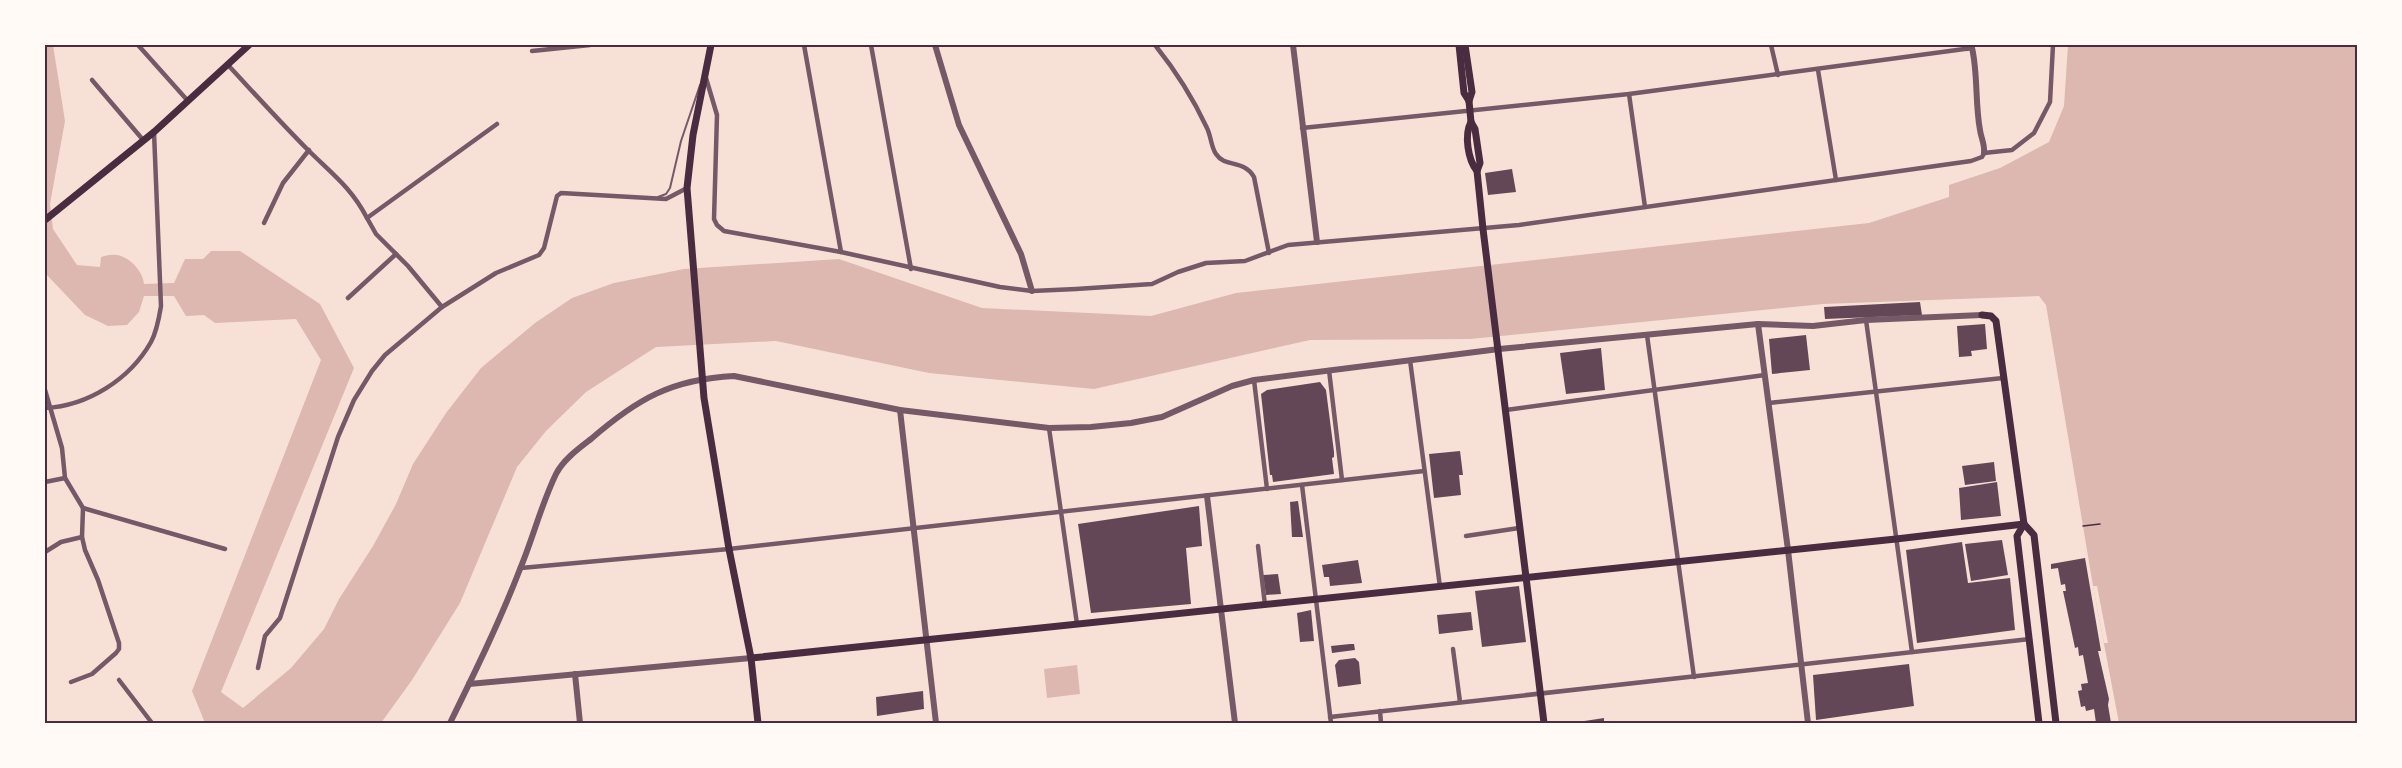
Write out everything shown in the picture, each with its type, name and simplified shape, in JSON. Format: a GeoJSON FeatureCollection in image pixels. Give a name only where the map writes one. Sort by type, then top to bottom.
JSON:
{"type":"FeatureCollection","features":[{"type":"Feature","properties":{"kind":"main road"},"geometry":{"type":"LineString","coordinates":[[45,220],[101,173],[144,141],[249,45]]}},
{"type":"Feature","properties":{"kind":"main road"},"geometry":{"type":"LineString","coordinates":[[711,45],[690,151],[687,188],[702,388],[729,549],[751,658],[758,723]]}},
{"type":"Feature","properties":{"kind":"main road"},"geometry":{"type":"LineString","coordinates":[[1460,45],[1464,93],[1469,101]]}},
{"type":"Feature","properties":{"kind":"main road"},"geometry":{"type":"LineString","coordinates":[[1465,45],[1472,92],[1469,101],[1471,122],[1475,129],[1480,163],[1477,171],[1483,229],[1544,723]]}},
{"type":"Feature","properties":{"kind":"main road"},"geometry":{"type":"LineString","coordinates":[[1982,315],[1991,316],[1996,321],[2024,524],[2034,535],[2055,723]]}},
{"type":"Feature","properties":{"kind":"main road"},"geometry":{"type":"LineString","coordinates":[[751,658],[2024,524]]}},
{"type":"Feature","properties":{"kind":"main road"},"geometry":{"type":"LineString","coordinates":[[2024,524],[2017,536],[2039,723]]}},
{"type":"Feature","properties":{"kind":"main road"},"geometry":{"type":"LineString","coordinates":[[2030,639],[2046,636]]}},
{"type":"Feature","properties":{"kind":"street"},"geometry":{"type":"LineString","coordinates":[[138,45],[188,101]]}},
{"type":"Feature","properties":{"kind":"street"},"geometry":{"type":"LineString","coordinates":[[532,51],[590,45]]}},
{"type":"Feature","properties":{"kind":"street"},"geometry":{"type":"LineString","coordinates":[[804,45],[841,252]]}},
{"type":"Feature","properties":{"kind":"street"},"geometry":{"type":"LineString","coordinates":[[871,45],[912,269]]}},
{"type":"Feature","properties":{"kind":"street"},"geometry":{"type":"LineString","coordinates":[[935,45],[959,125],[1021,254],[1032,291]]}},
{"type":"Feature","properties":{"kind":"street"},"geometry":{"type":"LineString","coordinates":[[1155,45],[1173,68],[1208,130],[1215,153],[1222,161],[1246,167],[1254,177],[1269,254]]}},
{"type":"Feature","properties":{"kind":"street"},"geometry":{"type":"LineString","coordinates":[[1293,45],[1317,242]]}},
{"type":"Feature","properties":{"kind":"street"},"geometry":{"type":"LineString","coordinates":[[1771,45],[1778,75]]}},
{"type":"Feature","properties":{"kind":"street"},"geometry":{"type":"LineString","coordinates":[[1984,153],[2012,150],[2034,133],[2050,102],[2053,45]]}},
{"type":"Feature","properties":{"kind":"street"},"geometry":{"type":"LineString","coordinates":[[705,75],[717,116],[713,211],[717,225],[723,231],[841,252],[1000,287],[1032,291],[1152,284],[1206,263],[1245,261],[1269,254],[1276,248],[1288,245],[1483,229],[1943,166],[1982,157],[1985,147],[1978,117],[1975,60],[1969,47],[1818,70],[1629,94],[1302,128]]}},
{"type":"Feature","properties":{"kind":"street"},"geometry":{"type":"LineString","coordinates":[[228,65],[356,196],[376,234],[442,307]]}},
{"type":"Feature","properties":{"kind":"street"},"geometry":{"type":"LineString","coordinates":[[1818,70],[1836,180]]}},
{"type":"Feature","properties":{"kind":"street"},"geometry":{"type":"LineString","coordinates":[[92,80],[144,141]]}},
{"type":"Feature","properties":{"kind":"street"},"geometry":{"type":"LineString","coordinates":[[1629,94],[1645,207]]}},
{"type":"Feature","properties":{"kind":"street"},"geometry":{"type":"LineString","coordinates":[[367,218],[497,123]]}},
{"type":"Feature","properties":{"kind":"street"},"geometry":{"type":"LineString","coordinates":[[48,408],[90,397],[114,383],[151,342],[158,324],[161,306],[154,132]]}},
{"type":"Feature","properties":{"kind":"street"},"geometry":{"type":"LineString","coordinates":[[264,223],[284,183],[309,150]]}},
{"type":"Feature","properties":{"kind":"street"},"geometry":{"type":"LineString","coordinates":[[258,668],[266,636],[280,618],[338,437],[354,400],[372,371],[386,355],[442,307],[496,273],[539,255],[544,248],[557,196],[561,193],[649,199],[671,198],[687,188]]}},
{"type":"Feature","properties":{"kind":"street"},"geometry":{"type":"LineString","coordinates":[[348,298],[396,254]]}},
{"type":"Feature","properties":{"kind":"street"},"geometry":{"type":"LineString","coordinates":[[450,723],[521,568],[535,525],[557,472],[570,456],[620,414],[662,390],[711,377],[734,376],[900,410],[1049,428],[1121,424],[1162,417],[1232,386],[1254,380],[1410,360],[1498,345],[1647,335],[1758,324],[1813,326],[1866,320],[1982,315]]}},
{"type":"Feature","properties":{"kind":"street"},"geometry":{"type":"LineString","coordinates":[[1866,320],[1912,652]]}},
{"type":"Feature","properties":{"kind":"street"},"geometry":{"type":"LineString","coordinates":[[1758,324],[1808,723]]}},
{"type":"Feature","properties":{"kind":"street"},"geometry":{"type":"LineString","coordinates":[[1647,335],[1694,676]]}},
{"type":"Feature","properties":{"kind":"street"},"geometry":{"type":"LineString","coordinates":[[1410,360],[1440,587]]}},
{"type":"Feature","properties":{"kind":"street"},"geometry":{"type":"LineString","coordinates":[[1329,370],[1342,480]]}},
{"type":"Feature","properties":{"kind":"street"},"geometry":{"type":"LineString","coordinates":[[1506,410],[1765,375]]}},
{"type":"Feature","properties":{"kind":"street"},"geometry":{"type":"LineString","coordinates":[[1769,403],[2003,378]]}},
{"type":"Feature","properties":{"kind":"street"},"geometry":{"type":"LineString","coordinates":[[1254,380],[1268,489]]}},
{"type":"Feature","properties":{"kind":"street"},"geometry":{"type":"LineString","coordinates":[[45,390],[48,408],[62,448],[65,478],[83,508],[82,537],[113,624],[119,649],[92,674],[71,682]]}},
{"type":"Feature","properties":{"kind":"street"},"geometry":{"type":"LineString","coordinates":[[900,410],[936,723]]}},
{"type":"Feature","properties":{"kind":"street"},"geometry":{"type":"LineString","coordinates":[[1049,428],[1077,624]]}},
{"type":"Feature","properties":{"kind":"street"},"geometry":{"type":"LineString","coordinates":[[521,568],[729,549],[1424,471]]}},
{"type":"Feature","properties":{"kind":"street"},"geometry":{"type":"LineString","coordinates":[[45,482],[65,478]]}},
{"type":"Feature","properties":{"kind":"street"},"geometry":{"type":"LineString","coordinates":[[1302,485],[1331,723]]}},
{"type":"Feature","properties":{"kind":"street"},"geometry":{"type":"LineString","coordinates":[[1207,496],[1235,723]]}},
{"type":"Feature","properties":{"kind":"street"},"geometry":{"type":"LineString","coordinates":[[83,508],[225,549]]}},
{"type":"Feature","properties":{"kind":"street"},"geometry":{"type":"LineString","coordinates":[[1466,536],[1519,528]]}},
{"type":"Feature","properties":{"kind":"street"},"geometry":{"type":"LineString","coordinates":[[45,552],[61,542],[82,537]]}},
{"type":"Feature","properties":{"kind":"street"},"geometry":{"type":"LineString","coordinates":[[1258,546],[1265,605]]}},
{"type":"Feature","properties":{"kind":"street"},"geometry":{"type":"LineString","coordinates":[[1330,717],[2030,639]]}},
{"type":"Feature","properties":{"kind":"street"},"geometry":{"type":"LineString","coordinates":[[1453,649],[1460,702]]}},
{"type":"Feature","properties":{"kind":"street"},"geometry":{"type":"LineString","coordinates":[[469,684],[751,658]]}},
{"type":"Feature","properties":{"kind":"street"},"geometry":{"type":"LineString","coordinates":[[575,674],[580,723]]}},
{"type":"Feature","properties":{"kind":"street"},"geometry":{"type":"LineString","coordinates":[[119,680],[152,723]]}},
{"type":"Feature","properties":{"kind":"street"},"geometry":{"type":"LineString","coordinates":[[1380,711],[1381,723]]}},
{"type":"Feature","properties":{"kind":"lane"},"geometry":{"type":"LineString","coordinates":[[649,199],[666,194],[670,188],[684,130],[705,75]]}},
{"type":"Feature","properties":{"kind":"path"},"geometry":{"type":"LineString","coordinates":[[2083,526],[2100,524]]}},
{"type":"Feature","properties":{"kind":"shaded area"},"geometry":{"type":"Polygon","coordinates":[[[45,45],[53,45],[65,121],[50,204],[53,229],[77,265],[100,267],[101,257],[116,255],[126,258],[134,265],[141,274],[144,284],[174,283],[185,259],[203,259],[211,251],[240,251],[320,304],[354,368],[221,692],[243,708],[291,668],[324,629],[339,599],[373,546],[396,504],[413,464],[446,413],[481,368],[535,323],[572,298],[614,283],[684,269],[839,259],[982,308],[1151,316],[1236,293],[1869,223],[1949,197],[1949,185],[2000,168],[2049,142],[2064,106],[2068,45],[2357,45],[2357,723],[2119,723],[2093,586],[2046,305],[2039,296],[1823,304],[1470,339],[1310,340],[1094,389],[929,373],[776,341],[656,347],[586,392],[546,431],[517,467],[460,603],[412,680],[381,723],[205,723],[192,691],[321,360],[296,319],[215,323],[204,315],[186,316],[174,296],[144,296],[139,312],[127,325],[108,326],[85,315],[45,273],[45,45]]]}},
{"type":"Feature","properties":{"kind":"shaded area"},"geometry":{"type":"Polygon","coordinates":[[[1077,665],[1080,694],[1047,698],[1044,669],[1077,665]]]}},
{"type":"Feature","properties":{"kind":"pier"},"geometry":{"type":"Polygon","coordinates":[[[2093,586],[2097,586],[2108,643],[2104,643],[2093,586]]]}},
{"type":"Feature","properties":{"kind":"building"},"geometry":{"type":"Polygon","coordinates":[[[1512,169],[1516,192],[1488,195],[1485,173],[1512,169]]]}},
{"type":"Feature","properties":{"kind":"building"},"geometry":{"type":"Polygon","coordinates":[[[1920,302],[1922,315],[1825,319],[1824,307],[1920,302]]]}},
{"type":"Feature","properties":{"kind":"building"},"geometry":{"type":"Polygon","coordinates":[[[1985,324],[1987,349],[1971,351],[1972,356],[1959,357],[1957,326],[1985,324]]]}},
{"type":"Feature","properties":{"kind":"building"},"geometry":{"type":"Polygon","coordinates":[[[1806,335],[1810,370],[1772,374],[1769,339],[1806,335]]]}},
{"type":"Feature","properties":{"kind":"building"},"geometry":{"type":"Polygon","coordinates":[[[1601,348],[1605,390],[1566,394],[1560,353],[1601,348]]]}},
{"type":"Feature","properties":{"kind":"building"},"geometry":{"type":"Polygon","coordinates":[[[1320,382],[1326,390],[1334,452],[1332,458],[1334,474],[1273,482],[1272,475],[1270,475],[1261,394],[1267,390],[1320,382]]]}},
{"type":"Feature","properties":{"kind":"building"},"geometry":{"type":"Polygon","coordinates":[[[1460,451],[1463,475],[1459,475],[1461,495],[1434,498],[1429,454],[1460,451]]]}},
{"type":"Feature","properties":{"kind":"building"},"geometry":{"type":"Polygon","coordinates":[[[1994,462],[1996,481],[1965,485],[1962,466],[1994,462]]]}},
{"type":"Feature","properties":{"kind":"building"},"geometry":{"type":"Polygon","coordinates":[[[1997,482],[2001,516],[1961,520],[1959,488],[1997,482]]]}},
{"type":"Feature","properties":{"kind":"building"},"geometry":{"type":"Polygon","coordinates":[[[1298,501],[1303,537],[1292,537],[1290,502],[1298,501]]]}},
{"type":"Feature","properties":{"kind":"building"},"geometry":{"type":"Polygon","coordinates":[[[1199,506],[1202,546],[1186,548],[1191,604],[1091,613],[1078,524],[1199,506]]]}},
{"type":"Feature","properties":{"kind":"building"},"geometry":{"type":"Polygon","coordinates":[[[2002,540],[2008,575],[1971,581],[1965,544],[2002,540]]]}},
{"type":"Feature","properties":{"kind":"building"},"geometry":{"type":"Polygon","coordinates":[[[1962,542],[1968,583],[2010,578],[2015,630],[1917,643],[1906,550],[1962,542]]]}},
{"type":"Feature","properties":{"kind":"building"},"geometry":{"type":"Polygon","coordinates":[[[2085,558],[2111,723],[2096,723],[2094,709],[2086,711],[2085,706],[2081,707],[2078,691],[2082,690],[2081,684],[2088,683],[2083,655],[2079,656],[2078,647],[2075,648],[2063,591],[2066,591],[2065,584],[2061,585],[2058,568],[2051,569],[2051,564],[2085,558]]]}},
{"type":"Feature","properties":{"kind":"building"},"geometry":{"type":"Polygon","coordinates":[[[1358,560],[1362,583],[1330,586],[1329,577],[1324,577],[1322,565],[1358,560]]]}},
{"type":"Feature","properties":{"kind":"building"},"geometry":{"type":"Polygon","coordinates":[[[1278,574],[1281,594],[1266,595],[1263,575],[1278,574]]]}},
{"type":"Feature","properties":{"kind":"building"},"geometry":{"type":"Polygon","coordinates":[[[1519,586],[1526,642],[1482,647],[1475,591],[1519,586]]]}},
{"type":"Feature","properties":{"kind":"building"},"geometry":{"type":"Polygon","coordinates":[[[1311,610],[1314,641],[1300,642],[1297,613],[1311,610]]]}},
{"type":"Feature","properties":{"kind":"building"},"geometry":{"type":"Polygon","coordinates":[[[1471,612],[1473,630],[1439,634],[1437,615],[1471,612]]]}},
{"type":"Feature","properties":{"kind":"building"},"geometry":{"type":"Polygon","coordinates":[[[1354,644],[1355,650],[1332,653],[1331,646],[1354,644]]]}},
{"type":"Feature","properties":{"kind":"building"},"geometry":{"type":"Polygon","coordinates":[[[1355,658],[1359,662],[1361,684],[1338,687],[1335,665],[1339,660],[1355,658]]]}},
{"type":"Feature","properties":{"kind":"building"},"geometry":{"type":"Polygon","coordinates":[[[1909,664],[1914,706],[1816,720],[1813,675],[1909,664]]]}},
{"type":"Feature","properties":{"kind":"building"},"geometry":{"type":"Polygon","coordinates":[[[923,691],[924,709],[877,716],[876,697],[923,691]]]}},
{"type":"Feature","properties":{"kind":"building"},"geometry":{"type":"Polygon","coordinates":[[[1604,718],[1604,723],[1578,723],[1578,722],[1604,718]]]}}]}
